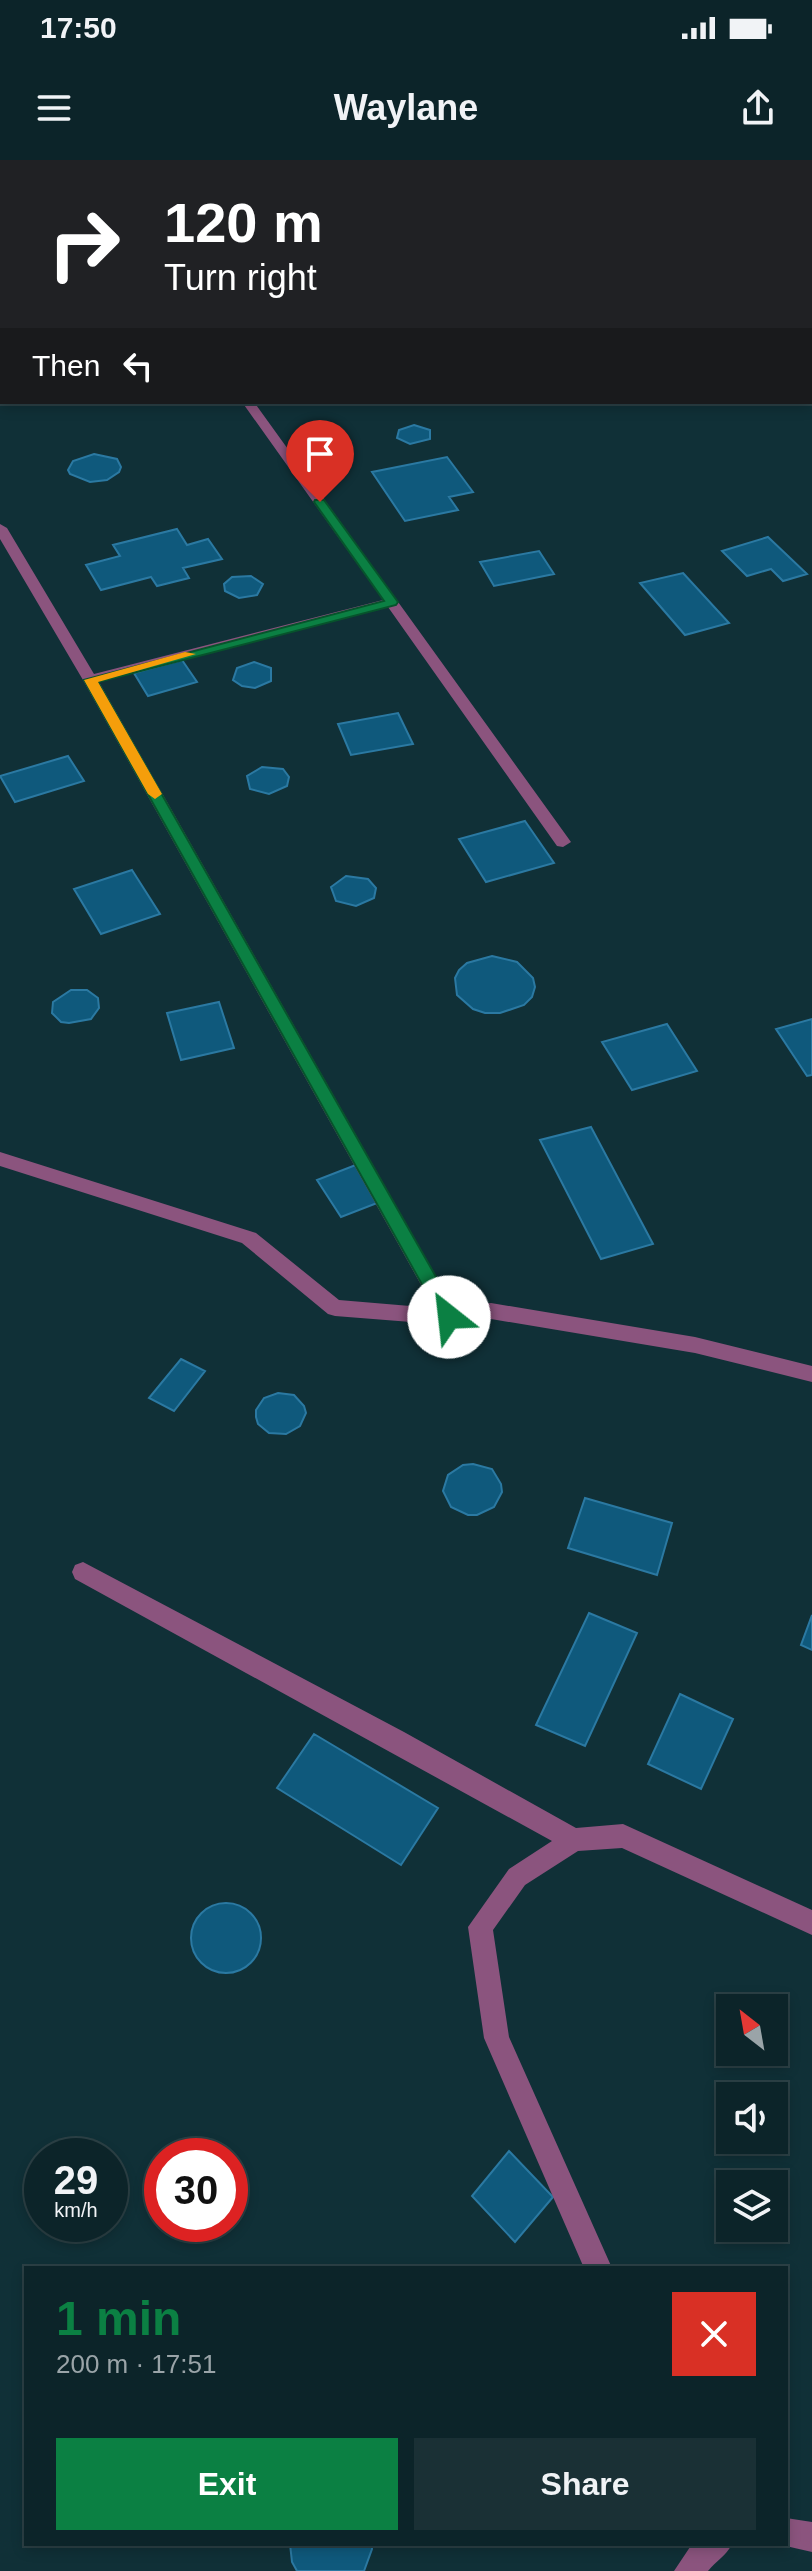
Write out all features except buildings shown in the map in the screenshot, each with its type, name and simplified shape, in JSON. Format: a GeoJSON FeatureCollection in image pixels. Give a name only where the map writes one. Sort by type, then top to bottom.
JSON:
{"type":"FeatureCollection","features":[{"type":"Feature","properties":{"kind":"street"},"geometry":{"type":"LineString","coordinates":[[249,404],[563,842]]}},
{"type":"Feature","properties":{"kind":"street"},"geometry":{"type":"LineString","coordinates":[[0,528],[90,680],[449,1317]]}},
{"type":"Feature","properties":{"kind":"street"},"geometry":{"type":"LineString","coordinates":[[90,680],[392,602]]}},
{"type":"Feature","properties":{"kind":"street"},"geometry":{"type":"LineString","coordinates":[[0,1159],[249,1238],[335,1308],[449,1317],[491,1311],[695,1345],[812,1374]]}},
{"type":"Feature","properties":{"kind":"street"},"geometry":{"type":"LineString","coordinates":[[83,1572],[396,1740],[574,1840]]}},
{"type":"Feature","properties":{"kind":"street"},"geometry":{"type":"LineString","coordinates":[[597,2266],[497,2038],[480,1927],[517,1877],[574,1840],[623,1836],[812,1923]]}},
{"type":"Feature","properties":{"kind":"street"},"geometry":{"type":"LineString","coordinates":[[788,2533],[812,2537]]}},
{"type":"Feature","properties":{"kind":"street"},"geometry":{"type":"LineString","coordinates":[[689,2571],[706,2550],[713,2546]]}},
{"type":"Feature","properties":{"kind":"slow traffic"},"geometry":{"type":"LineString","coordinates":[[155,794],[90,680],[189,654]]}},
{"type":"Feature","properties":{"kind":"route"},"geometry":{"type":"LineString","coordinates":[[320,502],[392,602],[90,680],[449,1317]]}}]}
